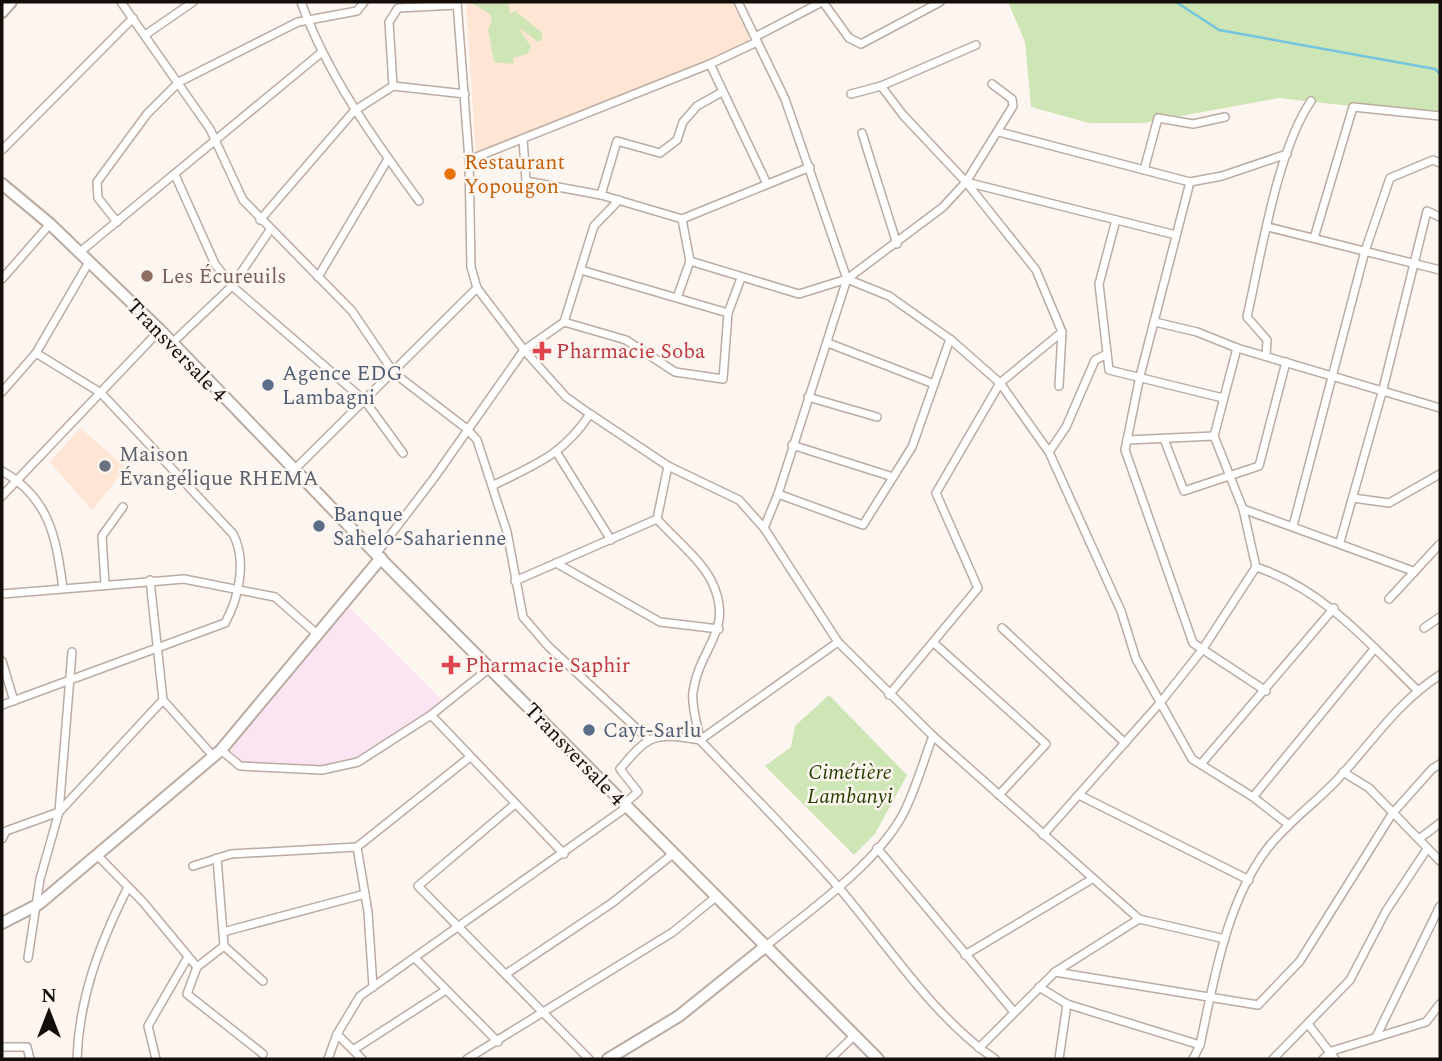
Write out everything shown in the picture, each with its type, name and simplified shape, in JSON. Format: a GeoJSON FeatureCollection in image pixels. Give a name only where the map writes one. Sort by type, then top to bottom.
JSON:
{"type":"FeatureCollection","features":[{"type":"Feature","properties":{"kind":"main road"},"geometry":{"type":"LineString","coordinates":[[2,12],[11,2]]}},
{"type":"Feature","properties":{"kind":"main road","name":"Transversale 4"},"geometry":{"type":"LineString","coordinates":[[2,184],[50,223],[160,330],[378,556],[878,1059]]}},
{"type":"Feature","properties":{"kind":"main road"},"geometry":{"type":"LineString","coordinates":[[2,923],[38,904],[218,754],[378,556]]}},
{"type":"Feature","properties":{"kind":"main road"},"geometry":{"type":"LineString","coordinates":[[608,1059],[680,1016],[766,946]]}},
{"type":"Feature","properties":{"kind":"street"},"geometry":{"type":"LineString","coordinates":[[121,2],[179,82],[215,141],[243,200],[352,311],[394,373],[467,429],[477,440],[494,485],[507,532],[523,617],[548,646],[648,739]]}},
{"type":"Feature","properties":{"kind":"street"},"geometry":{"type":"LineString","coordinates":[[145,35],[193,2]]}},
{"type":"Feature","properties":{"kind":"street"},"geometry":{"type":"LineString","coordinates":[[300,2],[322,52],[354,111],[419,201]]}},
{"type":"Feature","properties":{"kind":"street"},"geometry":{"type":"LineString","coordinates":[[117,222],[98,198],[97,182],[147,114],[179,82],[298,22],[358,11],[364,2]]}},
{"type":"Feature","properties":{"kind":"street"},"geometry":{"type":"LineString","coordinates":[[737,2],[785,99],[847,279],[778,494],[764,528]]}},
{"type":"Feature","properties":{"kind":"street"},"geometry":{"type":"LineString","coordinates":[[470,160],[710,64],[822,2],[849,38],[861,44],[940,2]]}},
{"type":"Feature","properties":{"kind":"street"},"geometry":{"type":"LineString","coordinates":[[393,86],[389,22],[398,8],[457,4],[470,160],[471,267],[477,288],[524,350],[566,397],[590,414],[668,466],[739,500],[764,528],[838,642],[933,736],[1139,919],[1225,939]]}},
{"type":"Feature","properties":{"kind":"street"},"geometry":{"type":"LineString","coordinates":[[2,150],[133,18]]}},
{"type":"Feature","properties":{"kind":"street"},"geometry":{"type":"LineString","coordinates":[[851,94],[881,86],[976,46]]}},
{"type":"Feature","properties":{"kind":"street"},"geometry":{"type":"LineString","coordinates":[[80,252],[322,52]]}},
{"type":"Feature","properties":{"kind":"street"},"geometry":{"type":"LineString","coordinates":[[710,64],[767,184]]}},
{"type":"Feature","properties":{"kind":"street"},"geometry":{"type":"LineString","coordinates":[[690,261],[799,294],[847,279],[943,207],[966,182],[1013,106],[1012,99],[992,83]]}},
{"type":"Feature","properties":{"kind":"street"},"geometry":{"type":"LineString","coordinates":[[260,220],[354,111],[393,86],[465,94]]}},
{"type":"Feature","properties":{"kind":"street"},"geometry":{"type":"LineString","coordinates":[[881,86],[903,115],[966,182],[1036,270],[1062,332],[1059,386]]}},
{"type":"Feature","properties":{"kind":"street"},"geometry":{"type":"LineString","coordinates":[[601,195],[617,141],[660,153],[677,140],[683,122],[696,106],[722,92]]}},
{"type":"Feature","properties":{"kind":"street"},"geometry":{"type":"LineString","coordinates":[[1266,356],[1267,340],[1247,317],[1287,154],[1298,120],[1311,101]]}},
{"type":"Feature","properties":{"kind":"street"},"geometry":{"type":"LineString","coordinates":[[1314,239],[1353,107],[1440,116]]}},
{"type":"Feature","properties":{"kind":"street"},"geometry":{"type":"LineString","coordinates":[[1144,170],[1158,118],[1193,124],[1225,117]]}},
{"type":"Feature","properties":{"kind":"street"},"geometry":{"type":"LineString","coordinates":[[999,132],[1190,181],[1222,176],[1287,154]]}},
{"type":"Feature","properties":{"kind":"street"},"geometry":{"type":"LineString","coordinates":[[862,133],[897,244]]}},
{"type":"Feature","properties":{"kind":"street"},"geometry":{"type":"LineString","coordinates":[[523,139],[526,181],[601,195],[682,219],[810,167]]}},
{"type":"Feature","properties":{"kind":"street"},"geometry":{"type":"LineString","coordinates":[[318,277],[388,159]]}},
{"type":"Feature","properties":{"kind":"street"},"geometry":{"type":"LineString","coordinates":[[1293,526],[1335,376],[1365,251],[1390,178],[1433,160],[1440,163]]}},
{"type":"Feature","properties":{"kind":"street"},"geometry":{"type":"LineString","coordinates":[[175,175],[215,264],[232,286],[365,401],[404,453]]}},
{"type":"Feature","properties":{"kind":"street"},"geometry":{"type":"LineString","coordinates":[[1190,181],[1140,376],[1125,450],[1193,643],[1266,691]]}},
{"type":"Feature","properties":{"kind":"street"},"geometry":{"type":"LineString","coordinates":[[966,182],[1176,235]]}},
{"type":"Feature","properties":{"kind":"street"},"geometry":{"type":"LineString","coordinates":[[378,556],[524,350],[564,322],[594,226],[619,200]]}},
{"type":"Feature","properties":{"kind":"street"},"geometry":{"type":"LineString","coordinates":[[1340,542],[1383,389],[1427,211],[1440,217]]}},
{"type":"Feature","properties":{"kind":"street"},"geometry":{"type":"LineString","coordinates":[[677,298],[690,261],[682,219]]}},
{"type":"Feature","properties":{"kind":"street"},"geometry":{"type":"LineString","coordinates":[[1116,220],[1099,284],[1109,370],[1223,398]]}},
{"type":"Feature","properties":{"kind":"street"},"geometry":{"type":"LineString","coordinates":[[2,279],[50,223]]}},
{"type":"Feature","properties":{"kind":"street"},"geometry":{"type":"LineString","coordinates":[[1268,228],[1440,270]]}},
{"type":"Feature","properties":{"kind":"street"},"geometry":{"type":"LineString","coordinates":[[172,343],[232,286],[270,230]]}},
{"type":"Feature","properties":{"kind":"street"},"geometry":{"type":"LineString","coordinates":[[2,392],[36,353],[89,262]]}},
{"type":"Feature","properties":{"kind":"street"},"geometry":{"type":"LineString","coordinates":[[581,270],[728,313]]}},
{"type":"Feature","properties":{"kind":"street"},"geometry":{"type":"LineString","coordinates":[[564,322],[626,340],[675,372],[723,379],[728,313],[741,278]]}},
{"type":"Feature","properties":{"kind":"street"},"geometry":{"type":"LineString","coordinates":[[847,279],[889,296],[950,339],[1000,383],[1049,452],[1121,611],[1136,659],[1192,759],[1254,797],[1289,825]]}},
{"type":"Feature","properties":{"kind":"street"},"geometry":{"type":"LineString","coordinates":[[294,470],[477,288]]}},
{"type":"Feature","properties":{"kind":"street"},"geometry":{"type":"LineString","coordinates":[[1155,322],[1197,332],[1237,348],[1440,405]]}},
{"type":"Feature","properties":{"kind":"street"},"geometry":{"type":"LineString","coordinates":[[2,496],[160,330]]}},
{"type":"Feature","properties":{"kind":"street"},"geometry":{"type":"LineString","coordinates":[[889,695],[935,644],[978,588],[936,493],[1000,383],[1062,332]]}},
{"type":"Feature","properties":{"kind":"street"},"geometry":{"type":"LineString","coordinates":[[778,494],[863,525],[912,447],[950,339]]}},
{"type":"Feature","properties":{"kind":"street"},"geometry":{"type":"LineString","coordinates":[[828,343],[934,384]]}},
{"type":"Feature","properties":{"kind":"street"},"geometry":{"type":"LineString","coordinates":[[1044,835],[1160,703],[1202,650],[1256,567],[1243,509],[1228,477],[1214,436],[1237,348]]}},
{"type":"Feature","properties":{"kind":"street"},"geometry":{"type":"LineString","coordinates":[[2,705],[69,683],[225,623],[237,589],[241,548],[233,534],[101,393],[36,353]]}},
{"type":"Feature","properties":{"kind":"street"},"geometry":{"type":"LineString","coordinates":[[1049,452],[1066,427],[1095,360],[1107,354]]}},
{"type":"Feature","properties":{"kind":"street"},"geometry":{"type":"LineString","coordinates":[[1164,439],[1184,491],[1259,466],[1286,362]]}},
{"type":"Feature","properties":{"kind":"street"},"geometry":{"type":"LineString","coordinates":[[808,397],[877,417]]}},
{"type":"Feature","properties":{"kind":"street"},"geometry":{"type":"LineString","coordinates":[[494,485],[557,453],[578,433],[590,414]]}},
{"type":"Feature","properties":{"kind":"street"},"geometry":{"type":"LineString","coordinates":[[1127,440],[1214,436]]}},
{"type":"Feature","properties":{"kind":"street"},"geometry":{"type":"LineString","coordinates":[[792,445],[893,477]]}},
{"type":"Feature","properties":{"kind":"street"},"geometry":{"type":"LineString","coordinates":[[557,453],[611,540]]}},
{"type":"Feature","properties":{"kind":"street"},"geometry":{"type":"LineString","coordinates":[[657,519],[668,466]]}},
{"type":"Feature","properties":{"kind":"street"},"geometry":{"type":"LineString","coordinates":[[2,471],[17,480],[42,508],[53,528],[63,588]]}},
{"type":"Feature","properties":{"kind":"street"},"geometry":{"type":"LineString","coordinates":[[1353,498],[1389,503],[1439,477]]}},
{"type":"Feature","properties":{"kind":"street"},"geometry":{"type":"LineString","coordinates":[[105,584],[102,536],[124,507]]}},
{"type":"Feature","properties":{"kind":"street"},"geometry":{"type":"LineString","coordinates":[[1243,509],[1340,542],[1413,571]]}},
{"type":"Feature","properties":{"kind":"street"},"geometry":{"type":"LineString","coordinates":[[515,581],[657,519]]}},
{"type":"Feature","properties":{"kind":"street"},"geometry":{"type":"LineString","coordinates":[[657,519],[709,577],[718,596],[719,629],[699,667],[692,695],[700,740],[838,887],[947,1018],[978,1048],[995,1059]]}},
{"type":"Feature","properties":{"kind":"street"},"geometry":{"type":"LineString","coordinates":[[1389,599],[1440,544]]}},
{"type":"Feature","properties":{"kind":"street"},"geometry":{"type":"LineString","coordinates":[[556,563],[660,622],[719,629]]}},
{"type":"Feature","properties":{"kind":"street"},"geometry":{"type":"LineString","coordinates":[[1256,567],[1280,575],[1334,608],[1417,690]]}},
{"type":"Feature","properties":{"kind":"street"},"geometry":{"type":"LineString","coordinates":[[2,594],[184,579],[275,597],[317,634]]}},
{"type":"Feature","properties":{"kind":"street"},"geometry":{"type":"LineString","coordinates":[[150,580],[163,701],[218,754],[240,766],[322,770],[358,762],[431,715],[491,667]]}},
{"type":"Feature","properties":{"kind":"street"},"geometry":{"type":"LineString","coordinates":[[1201,764],[1266,691],[1334,608]]}},
{"type":"Feature","properties":{"kind":"street"},"geometry":{"type":"LineString","coordinates":[[1424,628],[1440,617]]}},
{"type":"Feature","properties":{"kind":"street"},"geometry":{"type":"LineString","coordinates":[[1002,628],[1125,743]]}},
{"type":"Feature","properties":{"kind":"street"},"geometry":{"type":"LineString","coordinates":[[328,1059],[337,1034],[360,996],[564,854],[625,806],[638,792],[620,769],[648,739],[674,736],[700,740],[838,642]]}},
{"type":"Feature","properties":{"kind":"street"},"geometry":{"type":"LineString","coordinates":[[935,644],[1046,744],[999,795]]}},
{"type":"Feature","properties":{"kind":"street"},"geometry":{"type":"LineString","coordinates":[[1254,797],[1375,648]]}},
{"type":"Feature","properties":{"kind":"street"},"geometry":{"type":"LineString","coordinates":[[28,958],[40,879],[59,812],[72,652]]}},
{"type":"Feature","properties":{"kind":"street"},"geometry":{"type":"LineString","coordinates":[[2,661],[14,701]]}},
{"type":"Feature","properties":{"kind":"street"},"geometry":{"type":"LineString","coordinates":[[1193,1059],[1200,1045],[1225,939],[1249,880],[1267,849],[1343,772],[1376,732],[1417,690],[1440,675]]}},
{"type":"Feature","properties":{"kind":"street"},"geometry":{"type":"LineString","coordinates":[[2,839],[6,831],[59,812],[163,701]]}},
{"type":"Feature","properties":{"kind":"street"},"geometry":{"type":"LineString","coordinates":[[431,715],[564,854]]}},
{"type":"Feature","properties":{"kind":"street"},"geometry":{"type":"LineString","coordinates":[[766,946],[838,887],[877,848],[901,817],[933,736]]}},
{"type":"Feature","properties":{"kind":"street"},"geometry":{"type":"LineString","coordinates":[[193,866],[231,854],[357,847],[470,757]]}},
{"type":"Feature","properties":{"kind":"street"},"geometry":{"type":"LineString","coordinates":[[1055,972],[1258,1005],[1300,961],[1392,814],[1432,769],[1440,764]]}},
{"type":"Feature","properties":{"kind":"street"},"geometry":{"type":"LineString","coordinates":[[1343,772],[1369,788],[1440,861]]}},
{"type":"Feature","properties":{"kind":"street"},"geometry":{"type":"LineString","coordinates":[[1079,795],[1249,880]]}},
{"type":"Feature","properties":{"kind":"street"},"geometry":{"type":"LineString","coordinates":[[515,804],[418,886],[589,1059]]}},
{"type":"Feature","properties":{"kind":"street"},"geometry":{"type":"LineString","coordinates":[[1419,839],[1440,823]]}},
{"type":"Feature","properties":{"kind":"street"},"geometry":{"type":"LineString","coordinates":[[357,847],[365,894],[373,988]]}},
{"type":"Feature","properties":{"kind":"street"},"geometry":{"type":"LineString","coordinates":[[877,848],[1014,1012]]}},
{"type":"Feature","properties":{"kind":"street"},"geometry":{"type":"LineString","coordinates":[[1273,1059],[1350,980],[1386,911],[1427,849]]}},
{"type":"Feature","properties":{"kind":"street"},"geometry":{"type":"LineString","coordinates":[[506,974],[612,903],[674,853]]}},
{"type":"Feature","properties":{"kind":"street"},"geometry":{"type":"LineString","coordinates":[[98,856],[197,967]]}},
{"type":"Feature","properties":{"kind":"street"},"geometry":{"type":"LineString","coordinates":[[217,858],[223,946],[263,981]]}},
{"type":"Feature","properties":{"kind":"street"},"geometry":{"type":"LineString","coordinates":[[965,955],[1092,879]]}},
{"type":"Feature","properties":{"kind":"street"},"geometry":{"type":"LineString","coordinates":[[77,1059],[78,1022],[88,981],[109,925],[128,887]]}},
{"type":"Feature","properties":{"kind":"street"},"geometry":{"type":"LineString","coordinates":[[223,932],[365,894]]}},
{"type":"Feature","properties":{"kind":"street"},"geometry":{"type":"LineString","coordinates":[[467,1059],[673,932],[717,896]]}},
{"type":"Feature","properties":{"kind":"street"},"geometry":{"type":"LineString","coordinates":[[1376,1037],[1440,906]]}},
{"type":"Feature","properties":{"kind":"street"},"geometry":{"type":"LineString","coordinates":[[978,1048],[1055,972],[1139,919]]}},
{"type":"Feature","properties":{"kind":"street"},"geometry":{"type":"LineString","coordinates":[[223,946],[197,967],[187,994],[263,1054]]}},
{"type":"Feature","properties":{"kind":"street"},"geometry":{"type":"LineString","coordinates":[[156,1059],[148,1026],[188,957]]}},
{"type":"Feature","properties":{"kind":"street"},"geometry":{"type":"LineString","coordinates":[[415,958],[498,1042]]}},
{"type":"Feature","properties":{"kind":"street"},"geometry":{"type":"LineString","coordinates":[[1039,987],[1067,1004],[1200,1045]]}},
{"type":"Feature","properties":{"kind":"street"},"geometry":{"type":"LineString","coordinates":[[353,1050],[446,990]]}},
{"type":"Feature","properties":{"kind":"street"},"geometry":{"type":"LineString","coordinates":[[1059,1059],[1067,1004]]}},
{"type":"Feature","properties":{"kind":"street"},"geometry":{"type":"LineString","coordinates":[[1323,1059],[1332,1051],[1426,1022],[1440,1004]]}},
{"type":"Feature","properties":{"kind":"street"},"geometry":{"type":"LineString","coordinates":[[1308,1024],[1332,1051],[1335,1059]]}},
{"type":"Feature","properties":{"kind":"street"},"geometry":{"type":"LineString","coordinates":[[337,1034],[362,1059]]}},
{"type":"Feature","properties":{"kind":"street"},"geometry":{"type":"LineString","coordinates":[[830,1059],[854,1036]]}},
{"type":"Feature","properties":{"kind":"street"},"geometry":{"type":"LineString","coordinates":[[2,1047],[27,1047],[30,1059]]}},
{"type":"Feature","properties":{"kind":"shaded area"},"geometry":{"type":"Polygon","coordinates":[[[466,2],[732,2],[749,37],[748,43],[476,156],[466,2]]]}},
{"type":"Feature","properties":{"kind":"shaded area"},"geometry":{"type":"Polygon","coordinates":[[[80,428],[126,468],[92,510],[50,462],[80,428]]]}},
{"type":"Feature","properties":{"kind":"shaded area"},"geometry":{"type":"Polygon","coordinates":[[[340,598],[445,703],[357,761],[317,769],[243,763],[219,747],[340,598]]]}},
{"type":"Feature","properties":{"kind":"green space"},"geometry":{"type":"Polygon","coordinates":[[[470,2],[508,2],[510,14],[515,11],[541,32],[543,38],[538,42],[518,27],[531,47],[527,54],[513,58],[513,64],[494,62],[488,29],[492,21],[490,14],[470,2]]]}},
{"type":"Feature","properties":{"kind":"green space"},"geometry":{"type":"Polygon","coordinates":[[[1008,2],[1440,2],[1440,116],[1279,98],[1143,123],[1089,123],[1031,107],[1025,42],[1008,2]]]}},
{"type":"Feature","properties":{"kind":"green space","name":"Cimétière Lambanyi"},"geometry":{"type":"Polygon","coordinates":[[[829,695],[907,775],[875,834],[854,855],[765,766],[791,747],[795,726],[829,695]]]}},
{"type":"Feature","properties":{"kind":"waterway"},"geometry":{"type":"LineString","coordinates":[[1176,2],[1219,30],[1435,69],[1440,74]]}},
{"type":"Feature","properties":{"kind":"place","name":"Restaurant Yopougon"},"geometry":{"type":"Point","coordinates":[450,174]}},
{"type":"Feature","properties":{"kind":"place","name":"Les Écureuils"},"geometry":{"type":"Point","coordinates":[147,276]}},
{"type":"Feature","properties":{"kind":"place","name":"Pharmacie Soba"},"geometry":{"type":"Point","coordinates":[542,351]}},
{"type":"Feature","properties":{"kind":"place","name":"Agence EDG Lambagni"},"geometry":{"type":"Point","coordinates":[268,385]}},
{"type":"Feature","properties":{"kind":"place","name":"Maison Évangélique RHEMA"},"geometry":{"type":"Point","coordinates":[105,466]}},
{"type":"Feature","properties":{"kind":"place","name":"Banque Sahelo-Saharienne"},"geometry":{"type":"Point","coordinates":[319,526]}},
{"type":"Feature","properties":{"kind":"place","name":"Pharmacie Saphir"},"geometry":{"type":"Point","coordinates":[451,665]}},
{"type":"Feature","properties":{"kind":"place","name":"Cayt-Sarlu"},"geometry":{"type":"Point","coordinates":[589,730]}}]}
